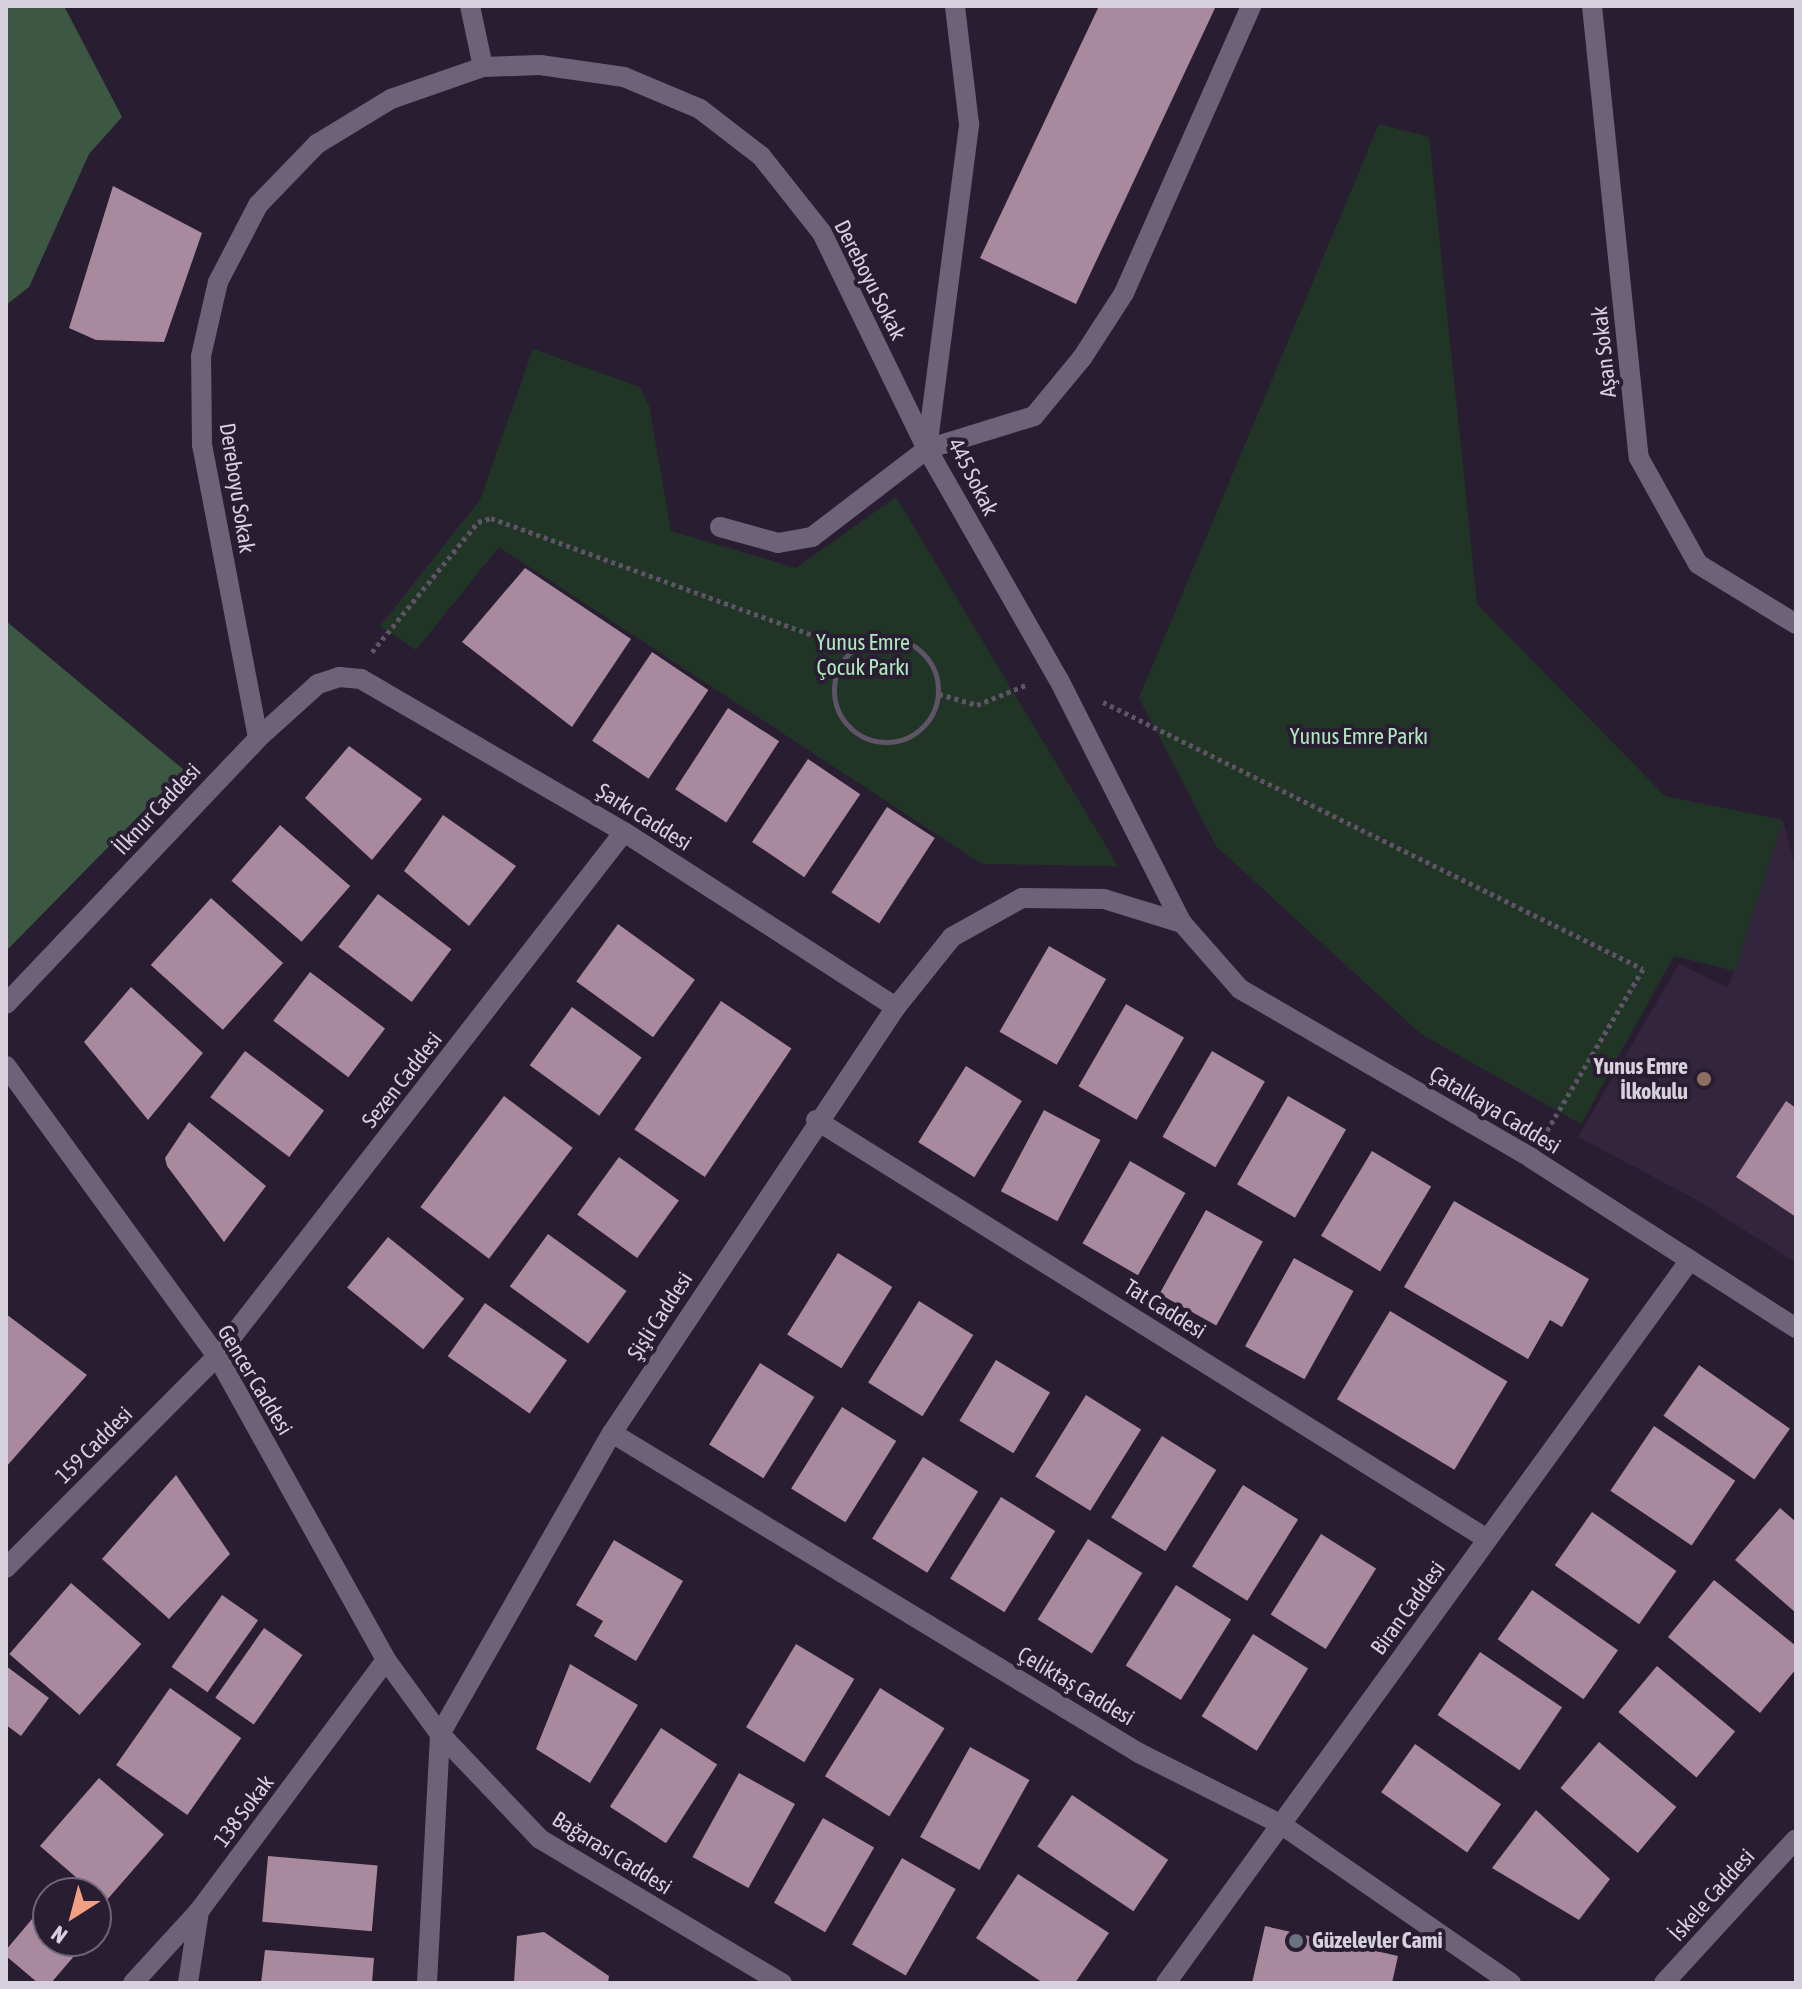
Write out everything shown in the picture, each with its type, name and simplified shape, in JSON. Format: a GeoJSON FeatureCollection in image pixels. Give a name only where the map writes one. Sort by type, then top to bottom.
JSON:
{"type":"FeatureCollection","features":[{"type":"Feature","properties":{"kind":"street"},"geometry":{"type":"LineString","coordinates":[[470,6],[483,67]]}},
{"type":"Feature","properties":{"kind":"street","name":"445 Sokak"},"geometry":{"type":"LineString","coordinates":[[955,6],[969,124],[927,449],[1057,676],[1182,923]]}},
{"type":"Feature","properties":{"kind":"street"},"geometry":{"type":"LineString","coordinates":[[720,527],[778,543],[812,537],[927,449],[1034,416],[1082,358],[1124,293],[1251,6]]}},
{"type":"Feature","properties":{"kind":"street","name":"Aşan Sokak"},"geometry":{"type":"LineString","coordinates":[[1592,6],[1639,458],[1698,564],[1796,624]]}},
{"type":"Feature","properties":{"kind":"street","name":"Dereboyu Sokak"},"geometry":{"type":"LineString","coordinates":[[258,738],[202,445],[201,356],[218,282],[258,205],[317,144],[391,99],[483,67],[540,65],[624,77],[700,109],[761,156],[822,233],[927,449]]}},
{"type":"Feature","properties":{"kind":"street","name":"İlknur Caddesi"},"geometry":{"type":"LineString","coordinates":[[6,1004],[258,738],[318,684],[356,678]]}},
{"type":"Feature","properties":{"kind":"street","name":"Şarkı Caddesi"},"geometry":{"type":"LineString","coordinates":[[356,678],[624,832],[896,1007]]}},
{"type":"Feature","properties":{"kind":"street","name":"Sezen Caddesi"},"geometry":{"type":"LineString","coordinates":[[217,1356],[624,832]]}},
{"type":"Feature","properties":{"kind":"street","name":"Şişli Caddesi"},"geometry":{"type":"LineString","coordinates":[[427,1983],[440,1734],[612,1433],[816,1120],[896,1007],[952,937],[1022,898],[1104,899],[1182,923]]}},
{"type":"Feature","properties":{"kind":"street","name":"Çatalkaya Caddesi"},"geometry":{"type":"LineString","coordinates":[[1182,923],[1240,989],[1531,1158],[1796,1328]]}},
{"type":"Feature","properties":{"kind":"street","name":"Gencer Caddesi"},"geometry":{"type":"LineString","coordinates":[[6,1066],[217,1356],[386,1660],[440,1734]]}},
{"type":"Feature","properties":{"kind":"street","name":"Tat Caddesi"},"geometry":{"type":"LineString","coordinates":[[816,1120],[1487,1539]]}},
{"type":"Feature","properties":{"kind":"street","name":"Biran Caddesi"},"geometry":{"type":"LineString","coordinates":[[1166,1983],[1690,1260]]}},
{"type":"Feature","properties":{"kind":"street","name":"159 Caddesi"},"geometry":{"type":"LineString","coordinates":[[6,1568],[217,1356]]}},
{"type":"Feature","properties":{"kind":"street","name":"Çeliktaş Caddesi"},"geometry":{"type":"LineString","coordinates":[[612,1433],[1139,1753],[1282,1825],[1511,1983]]}},
{"type":"Feature","properties":{"kind":"street","name":"138 Sokak"},"geometry":{"type":"LineString","coordinates":[[133,1983],[199,1911],[386,1660]]}},
{"type":"Feature","properties":{"kind":"street","name":"Bağarası Caddesi"},"geometry":{"type":"LineString","coordinates":[[440,1734],[540,1839],[782,1983]]}},
{"type":"Feature","properties":{"kind":"street","name":"İskele Caddesi"},"geometry":{"type":"LineString","coordinates":[[1664,1983],[1796,1839]]}},
{"type":"Feature","properties":{"kind":"street"},"geometry":{"type":"LineString","coordinates":[[188,1983],[199,1911]]}},
{"type":"Feature","properties":{"kind":"path"},"geometry":{"type":"LineString","coordinates":[[356,678],[469,533],[491,518],[853,650]]}},
{"type":"Feature","properties":{"kind":"path"},"geometry":{"type":"LineString","coordinates":[[874,639],[906,642],[931,663],[939,694],[931,717],[914,734],[883,742],[866,738],[852,730],[836,701],[838,670],[853,650],[874,639]]}},
{"type":"Feature","properties":{"kind":"path"},"geometry":{"type":"LineString","coordinates":[[939,694],[977,705],[1057,676],[1643,969],[1531,1158]]}},
{"type":"Feature","properties":{"kind":"shaded area","name":"Yunus Emre İlkokulu"},"geometry":{"type":"Polygon","coordinates":[[[1783,820],[1796,870],[1796,1263],[1699,1201],[1578,1137],[1679,964],[1728,988],[1783,820]]]}},
{"type":"Feature","properties":{"kind":"green space"},"geometry":{"type":"Polygon","coordinates":[[[6,6],[64,6],[122,117],[89,154],[29,287],[6,305],[6,6]]]}},
{"type":"Feature","properties":{"kind":"green space","name":"Yunus Emre Parkı"},"geometry":{"type":"Polygon","coordinates":[[[1379,124],[1429,137],[1477,604],[1665,796],[1783,820],[1735,971],[1674,956],[1581,1124],[1421,1034],[1216,846],[1139,698],[1379,124]]]}},
{"type":"Feature","properties":{"kind":"green space","name":"Yunus Emre Çocuk Parkı"},"geometry":{"type":"Polygon","coordinates":[[[533,349],[640,387],[649,406],[671,531],[796,568],[896,497],[1118,866],[982,864],[499,547],[416,650],[380,626],[480,500],[533,349]]]}},
{"type":"Feature","properties":{"kind":"green space"},"geometry":{"type":"Polygon","coordinates":[[[6,621],[184,770],[6,951],[6,621]]]}},
{"type":"Feature","properties":{"kind":"building"},"geometry":{"type":"Polygon","coordinates":[[[1099,6],[1216,6],[1076,304],[980,258],[1099,6]]]}},
{"type":"Feature","properties":{"kind":"building"},"geometry":{"type":"Polygon","coordinates":[[[113,186],[202,233],[164,342],[96,340],[69,328],[113,186]]]}},
{"type":"Feature","properties":{"kind":"building"},"geometry":{"type":"Polygon","coordinates":[[[525,568],[631,639],[572,727],[462,642],[525,568]]]}},
{"type":"Feature","properties":{"kind":"building"},"geometry":{"type":"Polygon","coordinates":[[[652,652],[708,690],[649,779],[592,741],[652,652]]]}},
{"type":"Feature","properties":{"kind":"building"},"geometry":{"type":"Polygon","coordinates":[[[728,708],[779,741],[726,823],[675,789],[728,708]]]}},
{"type":"Feature","properties":{"kind":"building"},"geometry":{"type":"Polygon","coordinates":[[[349,746],[422,799],[372,860],[305,798],[349,746]]]}},
{"type":"Feature","properties":{"kind":"building"},"geometry":{"type":"Polygon","coordinates":[[[808,759],[860,794],[804,877],[752,842],[808,759]]]}},
{"type":"Feature","properties":{"kind":"building"},"geometry":{"type":"Polygon","coordinates":[[[887,807],[935,838],[879,924],[831,893],[887,807]]]}},
{"type":"Feature","properties":{"kind":"building"},"geometry":{"type":"Polygon","coordinates":[[[443,815],[516,866],[469,926],[404,871],[443,815]]]}},
{"type":"Feature","properties":{"kind":"building"},"geometry":{"type":"Polygon","coordinates":[[[280,825],[350,886],[302,942],[231,881],[280,825]]]}},
{"type":"Feature","properties":{"kind":"building"},"geometry":{"type":"Polygon","coordinates":[[[378,894],[451,949],[412,1002],[338,947],[378,894]]]}},
{"type":"Feature","properties":{"kind":"building"},"geometry":{"type":"Polygon","coordinates":[[[211,898],[283,963],[223,1030],[151,965],[211,898]]]}},
{"type":"Feature","properties":{"kind":"building"},"geometry":{"type":"Polygon","coordinates":[[[618,924],[695,980],[653,1037],[576,981],[618,924]]]}},
{"type":"Feature","properties":{"kind":"building"},"geometry":{"type":"Polygon","coordinates":[[[1049,946],[1106,979],[1057,1065],[1000,1032],[1049,946]]]}},
{"type":"Feature","properties":{"kind":"building"},"geometry":{"type":"Polygon","coordinates":[[[310,972],[385,1029],[348,1077],[273,1021],[310,972]]]}},
{"type":"Feature","properties":{"kind":"building"},"geometry":{"type":"Polygon","coordinates":[[[131,987],[203,1053],[148,1120],[84,1042],[131,987]]]}},
{"type":"Feature","properties":{"kind":"building"},"geometry":{"type":"Polygon","coordinates":[[[721,1001],[791,1049],[705,1177],[634,1130],[721,1001]]]}},
{"type":"Feature","properties":{"kind":"building"},"geometry":{"type":"Polygon","coordinates":[[[1126,1004],[1184,1038],[1137,1120],[1078,1086],[1126,1004]]]}},
{"type":"Feature","properties":{"kind":"building"},"geometry":{"type":"Polygon","coordinates":[[[572,1007],[642,1058],[599,1116],[530,1065],[572,1007]]]}},
{"type":"Feature","properties":{"kind":"building"},"geometry":{"type":"Polygon","coordinates":[[[245,1051],[324,1111],[289,1157],[210,1097],[245,1051]]]}},
{"type":"Feature","properties":{"kind":"building"},"geometry":{"type":"Polygon","coordinates":[[[1212,1051],[1265,1082],[1215,1167],[1162,1137],[1212,1051]]]}},
{"type":"Feature","properties":{"kind":"building"},"geometry":{"type":"Polygon","coordinates":[[[966,1066],[1022,1101],[974,1177],[918,1142],[966,1066]]]}},
{"type":"Feature","properties":{"kind":"building"},"geometry":{"type":"Polygon","coordinates":[[[504,1096],[573,1148],[489,1259],[420,1207],[504,1096]]]}},
{"type":"Feature","properties":{"kind":"building"},"geometry":{"type":"Polygon","coordinates":[[[1288,1096],[1346,1130],[1295,1218],[1237,1184],[1288,1096]]]}},
{"type":"Feature","properties":{"kind":"building"},"geometry":{"type":"Polygon","coordinates":[[[1786,1101],[1796,1108],[1796,1217],[1736,1177],[1786,1101]]]}},
{"type":"Feature","properties":{"kind":"building"},"geometry":{"type":"Polygon","coordinates":[[[1044,1110],[1101,1140],[1057,1221],[1001,1191],[1044,1110]]]}},
{"type":"Feature","properties":{"kind":"building"},"geometry":{"type":"Polygon","coordinates":[[[189,1122],[266,1186],[224,1242],[167,1166],[165,1158],[189,1122]]]}},
{"type":"Feature","properties":{"kind":"building"},"geometry":{"type":"Polygon","coordinates":[[[1372,1151],[1431,1187],[1380,1271],[1321,1236],[1372,1151]]]}},
{"type":"Feature","properties":{"kind":"building"},"geometry":{"type":"Polygon","coordinates":[[[619,1157],[679,1200],[637,1258],[577,1214],[619,1157]]]}},
{"type":"Feature","properties":{"kind":"building"},"geometry":{"type":"Polygon","coordinates":[[[1130,1161],[1185,1193],[1138,1275],[1082,1243],[1130,1161]]]}},
{"type":"Feature","properties":{"kind":"building"},"geometry":{"type":"Polygon","coordinates":[[[1454,1201],[1589,1279],[1562,1327],[1550,1320],[1528,1359],[1404,1287],[1454,1201]]]}},
{"type":"Feature","properties":{"kind":"building"},"geometry":{"type":"Polygon","coordinates":[[[1206,1210],[1263,1242],[1216,1325],[1159,1294],[1206,1210]]]}},
{"type":"Feature","properties":{"kind":"building"},"geometry":{"type":"Polygon","coordinates":[[[548,1234],[626,1291],[588,1344],[510,1287],[548,1234]]]}},
{"type":"Feature","properties":{"kind":"building"},"geometry":{"type":"Polygon","coordinates":[[[388,1237],[464,1299],[423,1349],[347,1288],[388,1237]]]}},
{"type":"Feature","properties":{"kind":"building"},"geometry":{"type":"Polygon","coordinates":[[[838,1253],[892,1287],[841,1368],[787,1334],[838,1253]]]}},
{"type":"Feature","properties":{"kind":"building"},"geometry":{"type":"Polygon","coordinates":[[[1294,1258],[1353,1291],[1305,1379],[1245,1346],[1294,1258]]]}},
{"type":"Feature","properties":{"kind":"building"},"geometry":{"type":"Polygon","coordinates":[[[919,1301],[973,1335],[922,1416],[868,1382],[919,1301]]]}},
{"type":"Feature","properties":{"kind":"building"},"geometry":{"type":"Polygon","coordinates":[[[485,1303],[567,1360],[530,1414],[448,1356],[485,1303]]]}},
{"type":"Feature","properties":{"kind":"building"},"geometry":{"type":"Polygon","coordinates":[[[1390,1311],[1507,1382],[1454,1470],[1337,1399],[1390,1311]]]}},
{"type":"Feature","properties":{"kind":"building"},"geometry":{"type":"Polygon","coordinates":[[[6,1314],[87,1375],[6,1467],[6,1314]]]}},
{"type":"Feature","properties":{"kind":"building"},"geometry":{"type":"Polygon","coordinates":[[[996,1360],[1050,1392],[1013,1453],[959,1421],[996,1360]]]}},
{"type":"Feature","properties":{"kind":"building"},"geometry":{"type":"Polygon","coordinates":[[[760,1363],[814,1397],[763,1478],[709,1444],[760,1363]]]}},
{"type":"Feature","properties":{"kind":"building"},"geometry":{"type":"Polygon","coordinates":[[[1699,1365],[1790,1429],[1754,1479],[1663,1416],[1699,1365]]]}},
{"type":"Feature","properties":{"kind":"building"},"geometry":{"type":"Polygon","coordinates":[[[1086,1395],[1141,1429],[1090,1511],[1035,1476],[1086,1395]]]}},
{"type":"Feature","properties":{"kind":"building"},"geometry":{"type":"Polygon","coordinates":[[[842,1407],[896,1441],[845,1522],[791,1488],[842,1407]]]}},
{"type":"Feature","properties":{"kind":"building"},"geometry":{"type":"Polygon","coordinates":[[[1654,1426],[1735,1481],[1692,1545],[1610,1491],[1654,1426]]]}},
{"type":"Feature","properties":{"kind":"building"},"geometry":{"type":"Polygon","coordinates":[[[1162,1436],[1216,1470],[1165,1551],[1111,1517],[1162,1436]]]}},
{"type":"Feature","properties":{"kind":"building"},"geometry":{"type":"Polygon","coordinates":[[[923,1457],[978,1491],[927,1573],[872,1538],[923,1457]]]}},
{"type":"Feature","properties":{"kind":"building"},"geometry":{"type":"Polygon","coordinates":[[[176,1475],[230,1554],[169,1619],[102,1559],[176,1475]]]}},
{"type":"Feature","properties":{"kind":"building"},"geometry":{"type":"Polygon","coordinates":[[[1243,1485],[1298,1519],[1247,1601],[1192,1566],[1243,1485]]]}},
{"type":"Feature","properties":{"kind":"building"},"geometry":{"type":"Polygon","coordinates":[[[1001,1497],[1055,1531],[1004,1612],[950,1578],[1001,1497]]]}},
{"type":"Feature","properties":{"kind":"building"},"geometry":{"type":"Polygon","coordinates":[[[1780,1508],[1796,1522],[1796,1613],[1735,1560],[1780,1508]]]}},
{"type":"Feature","properties":{"kind":"building"},"geometry":{"type":"Polygon","coordinates":[[[1592,1512],[1676,1571],[1639,1624],[1555,1565],[1592,1512]]]}},
{"type":"Feature","properties":{"kind":"building"},"geometry":{"type":"Polygon","coordinates":[[[1321,1534],[1376,1568],[1326,1649],[1271,1615],[1321,1534]]]}},
{"type":"Feature","properties":{"kind":"building"},"geometry":{"type":"Polygon","coordinates":[[[1088,1539],[1142,1573],[1092,1653],[1038,1620],[1088,1539]]]}},
{"type":"Feature","properties":{"kind":"building"},"geometry":{"type":"Polygon","coordinates":[[[614,1540],[683,1581],[636,1661],[594,1636],[603,1621],[576,1605],[614,1540]]]}},
{"type":"Feature","properties":{"kind":"building"},"geometry":{"type":"Polygon","coordinates":[[[1714,1580],[1796,1646],[1796,1669],[1760,1713],[1668,1637],[1714,1580]]]}},
{"type":"Feature","properties":{"kind":"building"},"geometry":{"type":"Polygon","coordinates":[[[71,1583],[141,1644],[80,1715],[9,1654],[71,1583]]]}},
{"type":"Feature","properties":{"kind":"building"},"geometry":{"type":"Polygon","coordinates":[[[1176,1585],[1231,1619],[1181,1700],[1126,1666],[1176,1585]]]}},
{"type":"Feature","properties":{"kind":"building"},"geometry":{"type":"Polygon","coordinates":[[[1532,1590],[1618,1650],[1584,1699],[1498,1639],[1532,1590]]]}},
{"type":"Feature","properties":{"kind":"building"},"geometry":{"type":"Polygon","coordinates":[[[222,1595],[258,1620],[208,1692],[172,1667],[222,1595]]]}},
{"type":"Feature","properties":{"kind":"building"},"geometry":{"type":"Polygon","coordinates":[[[264,1628],[303,1655],[254,1725],[215,1698],[264,1628]]]}},
{"type":"Feature","properties":{"kind":"building"},"geometry":{"type":"Polygon","coordinates":[[[1253,1634],[1308,1668],[1257,1751],[1202,1716],[1253,1634]]]}},
{"type":"Feature","properties":{"kind":"building"},"geometry":{"type":"Polygon","coordinates":[[[796,1644],[854,1679],[804,1762],[746,1727],[796,1644]]]}},
{"type":"Feature","properties":{"kind":"building"},"geometry":{"type":"Polygon","coordinates":[[[1480,1652],[1562,1707],[1520,1770],[1438,1715],[1480,1652]]]}},
{"type":"Feature","properties":{"kind":"building"},"geometry":{"type":"Polygon","coordinates":[[[570,1664],[638,1705],[590,1783],[536,1749],[570,1664]]]}},
{"type":"Feature","properties":{"kind":"building"},"geometry":{"type":"Polygon","coordinates":[[[6,1666],[49,1698],[21,1736],[6,1725],[6,1666]]]}},
{"type":"Feature","properties":{"kind":"building"},"geometry":{"type":"Polygon","coordinates":[[[1657,1666],[1735,1732],[1697,1778],[1618,1712],[1657,1666]]]}},
{"type":"Feature","properties":{"kind":"building"},"geometry":{"type":"Polygon","coordinates":[[[170,1688],[241,1738],[187,1815],[116,1765],[170,1688]]]}},
{"type":"Feature","properties":{"kind":"building"},"geometry":{"type":"Polygon","coordinates":[[[880,1688],[944,1728],[889,1816],[825,1776],[880,1688]]]}},
{"type":"Feature","properties":{"kind":"building"},"geometry":{"type":"Polygon","coordinates":[[[661,1728],[717,1764],[666,1843],[610,1807],[661,1728]]]}},
{"type":"Feature","properties":{"kind":"building"},"geometry":{"type":"Polygon","coordinates":[[[1599,1742],[1676,1807],[1638,1853],[1560,1788],[1599,1742]]]}},
{"type":"Feature","properties":{"kind":"building"},"geometry":{"type":"Polygon","coordinates":[[[1415,1744],[1501,1804],[1467,1853],[1381,1792],[1415,1744]]]}},
{"type":"Feature","properties":{"kind":"building"},"geometry":{"type":"Polygon","coordinates":[[[970,1747],[1029,1780],[980,1870],[920,1837],[970,1747]]]}},
{"type":"Feature","properties":{"kind":"building"},"geometry":{"type":"Polygon","coordinates":[[[739,1773],[795,1804],[748,1888],[692,1857],[739,1773]]]}},
{"type":"Feature","properties":{"kind":"building"},"geometry":{"type":"Polygon","coordinates":[[[99,1778],[164,1834],[112,1894],[112,1877],[76,1877],[40,1846],[99,1778]]]}},
{"type":"Feature","properties":{"kind":"building"},"geometry":{"type":"Polygon","coordinates":[[[1072,1795],[1168,1860],[1133,1911],[1037,1846],[1072,1795]]]}},
{"type":"Feature","properties":{"kind":"building"},"geometry":{"type":"Polygon","coordinates":[[[1536,1810],[1610,1879],[1579,1920],[1492,1868],[1536,1810]]]}},
{"type":"Feature","properties":{"kind":"building"},"geometry":{"type":"Polygon","coordinates":[[[823,1818],[874,1848],[825,1932],[774,1903],[823,1818]]]}},
{"type":"Feature","properties":{"kind":"building"},"geometry":{"type":"Polygon","coordinates":[[[268,1856],[378,1866],[372,1931],[262,1922],[268,1856]]]}},
{"type":"Feature","properties":{"kind":"building"},"geometry":{"type":"Polygon","coordinates":[[[902,1858],[956,1889],[906,1976],[852,1945],[902,1858]]]}},
{"type":"Feature","properties":{"kind":"building"},"geometry":{"type":"Polygon","coordinates":[[[1018,1874],[1109,1933],[1075,1983],[1043,1983],[976,1938],[1018,1874]]]}},
{"type":"Feature","properties":{"kind":"building"},"geometry":{"type":"Polygon","coordinates":[[[32,1919],[32,1957],[73,1957],[51,1983],[38,1983],[6,1956],[6,1950],[32,1919]]]}},
{"type":"Feature","properties":{"kind":"building","name":"Güzelevler Cami"},"geometry":{"type":"Polygon","coordinates":[[[1265,1926],[1398,1956],[1392,1983],[1252,1983],[1265,1926]]]}},
{"type":"Feature","properties":{"kind":"building"},"geometry":{"type":"Polygon","coordinates":[[[544,1932],[609,1976],[608,1983],[514,1983],[517,1936],[544,1932]]]}},
{"type":"Feature","properties":{"kind":"building"},"geometry":{"type":"Polygon","coordinates":[[[265,1950],[374,1958],[372,1983],[261,1983],[265,1950]]]}},
{"type":"Feature","properties":{"kind":"place","name":"Yunus Emre İlkokulu"},"geometry":{"type":"Point","coordinates":[1704,1079]}},
{"type":"Feature","properties":{"kind":"place","name":"Güzelevler Cami"},"geometry":{"type":"Point","coordinates":[1296,1941]}}]}
